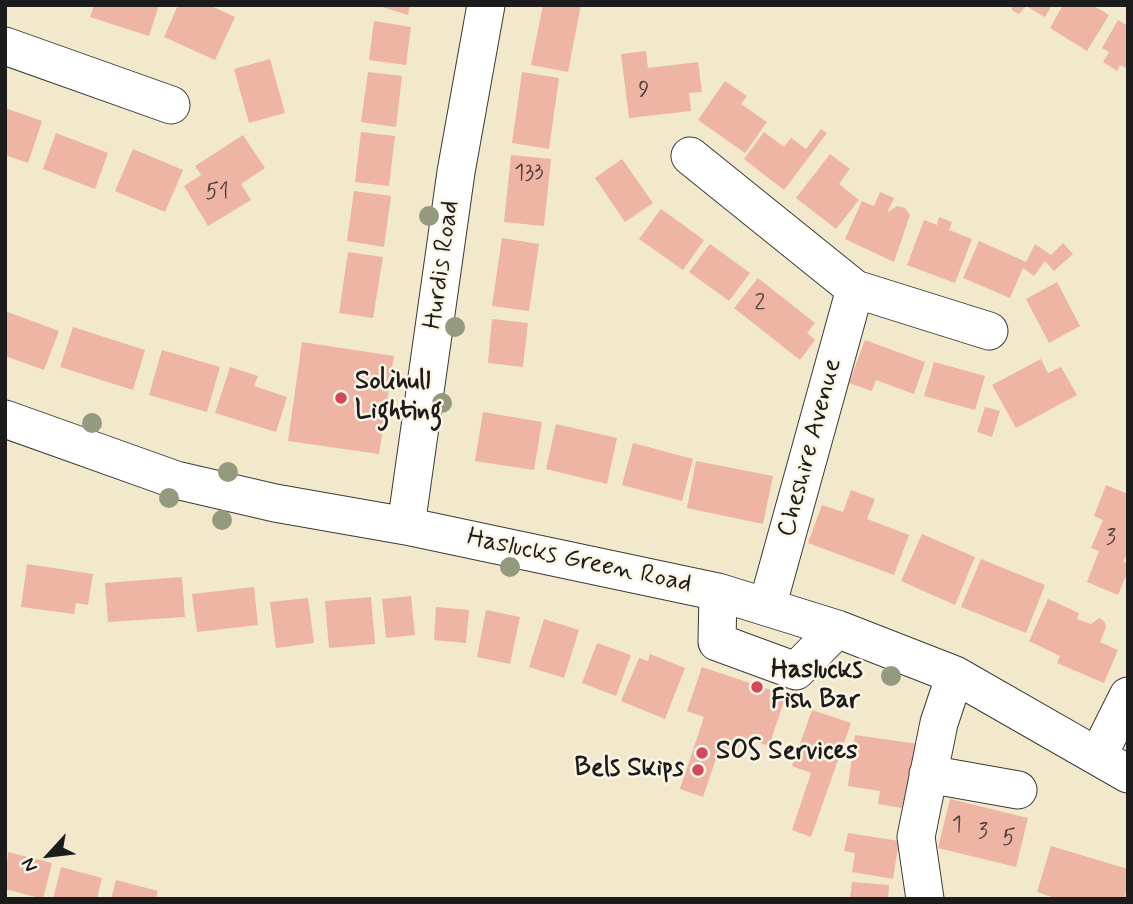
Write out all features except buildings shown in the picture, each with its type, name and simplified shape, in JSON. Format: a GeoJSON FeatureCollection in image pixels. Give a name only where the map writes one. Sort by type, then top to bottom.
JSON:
{"type":"FeatureCollection","features":[{"type":"Feature","properties":{"kind":"street","name":"Hurdis Road"},"geometry":{"type":"LineString","coordinates":[[406,526],[456,172],[486,5]]}},
{"type":"Feature","properties":{"kind":"street"},"geometry":{"type":"LineString","coordinates":[[5,46],[171,105]]}},
{"type":"Feature","properties":{"kind":"street"},"geometry":{"type":"LineString","coordinates":[[690,156],[855,289],[989,331]]}},
{"type":"Feature","properties":{"kind":"street","name":"Cheshire Avenue"},"geometry":{"type":"LineString","coordinates":[[767,607],[855,289]]}},
{"type":"Feature","properties":{"kind":"street","name":"Haslucks Green Road"},"geometry":{"type":"LineString","coordinates":[[5,419],[176,480],[275,503],[406,526],[718,592],[767,607],[837,629],[955,675],[1113,765]]}},
{"type":"Feature","properties":{"kind":"street"},"geometry":{"type":"LineString","coordinates":[[718,592],[718,642],[796,671],[837,629]]}},
{"type":"Feature","properties":{"kind":"street"},"geometry":{"type":"LineString","coordinates":[[925,899],[916,837],[939,723],[955,675]]}},
{"type":"Feature","properties":{"kind":"street"},"geometry":{"type":"LineString","coordinates":[[1113,765],[1128,696]]}},
{"type":"Feature","properties":{"kind":"street"},"geometry":{"type":"LineString","coordinates":[[928,774],[1018,790]]}},
{"type":"Feature","properties":{"kind":"place","name":"Solihull Lighting"},"geometry":{"type":"Point","coordinates":[341,398]}},
{"type":"Feature","properties":{"kind":"place","name":"Haslucks Fish Bar"},"geometry":{"type":"Point","coordinates":[757,687]}},
{"type":"Feature","properties":{"kind":"place","name":"SOS Services"},"geometry":{"type":"Point","coordinates":[702,753]}},
{"type":"Feature","properties":{"kind":"place","name":"Bels Skips"},"geometry":{"type":"Point","coordinates":[698,770]}}]}
